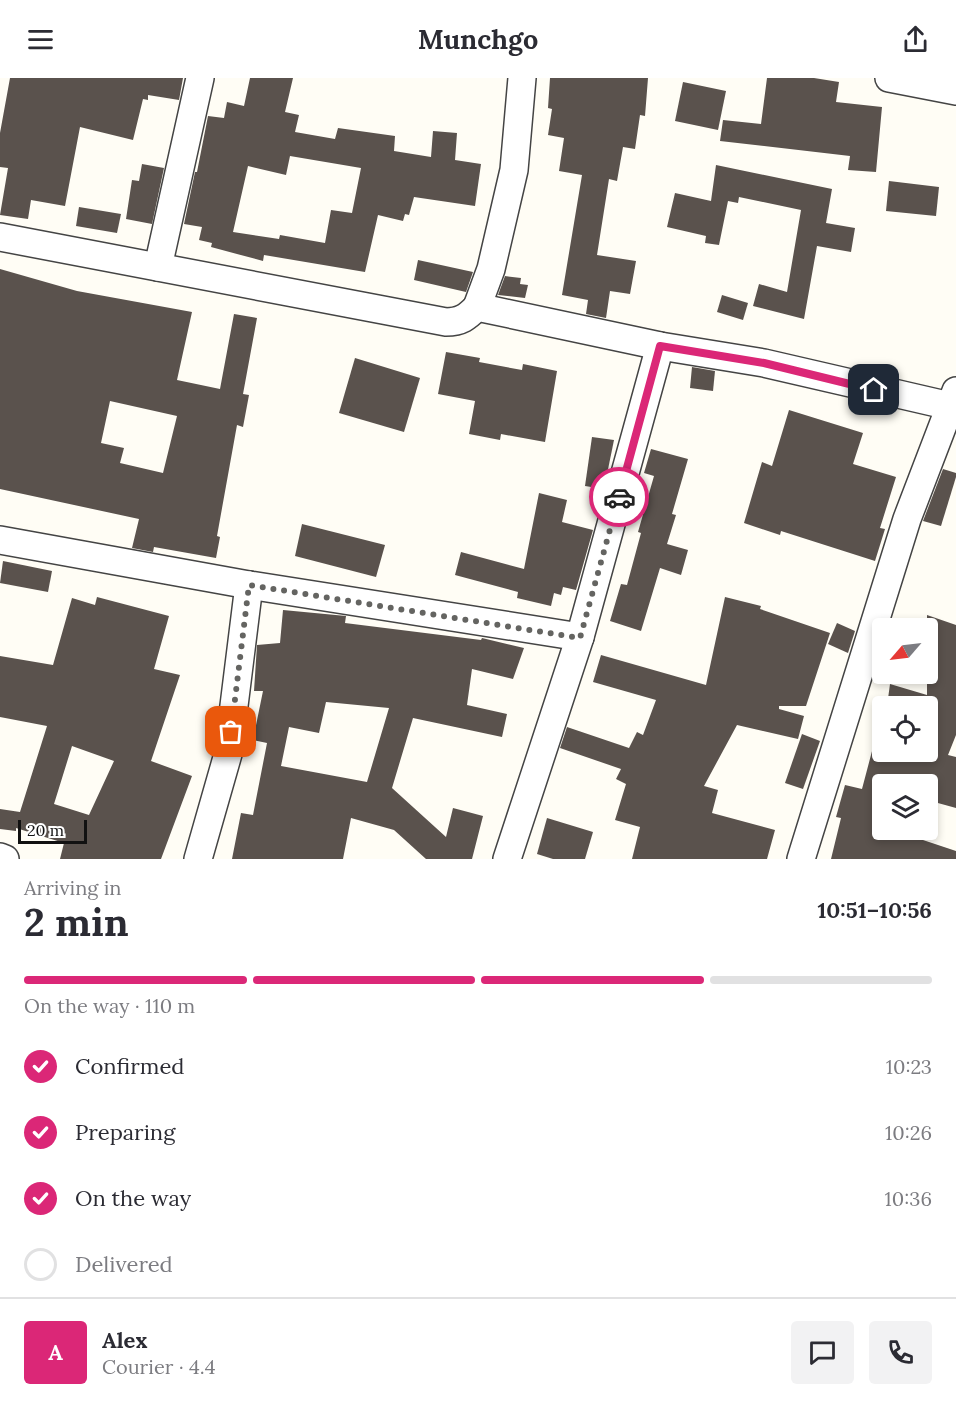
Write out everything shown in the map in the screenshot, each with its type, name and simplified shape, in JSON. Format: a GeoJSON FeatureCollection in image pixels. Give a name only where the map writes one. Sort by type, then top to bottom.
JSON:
{"type":"FeatureCollection","features":[{"type":"Feature","properties":{"kind":"street"},"geometry":{"type":"LineString","coordinates":[[158,267],[200,78]]}},
{"type":"Feature","properties":{"kind":"street"},"geometry":{"type":"LineString","coordinates":[[0,237],[446,322],[456,322],[466,318],[477,307],[491,269],[514,171],[522,78]]}},
{"type":"Feature","properties":{"kind":"street"},"geometry":{"type":"LineString","coordinates":[[889,78],[956,91]]}},
{"type":"Feature","properties":{"kind":"street"},"geometry":{"type":"LineString","coordinates":[[477,307],[660,346],[953,399],[907,519],[801,859]]}},
{"type":"Feature","properties":{"kind":"street"},"geometry":{"type":"LineString","coordinates":[[507,859],[580,638],[660,346]]}},
{"type":"Feature","properties":{"kind":"street"},"geometry":{"type":"LineString","coordinates":[[0,540],[249,585],[580,638]]}},
{"type":"Feature","properties":{"kind":"street"},"geometry":{"type":"LineString","coordinates":[[198,859],[228,754],[249,585]]}},
{"type":"Feature","properties":{"kind":"street"},"geometry":{"type":"LineString","coordinates":[[0,858],[5,859]]}},
{"type":"Feature","properties":{"kind":"building"},"geometry":{"type":"Polygon","coordinates":[[[10,78],[183,78],[179,100],[148,95],[148,100],[143,99],[133,140],[80,127],[65,206],[31,200],[28,219],[0,215],[8,168],[0,167],[0,133],[10,78]]]}},
{"type":"Feature","properties":{"kind":"building"},"geometry":{"type":"Polygon","coordinates":[[[250,78],[293,78],[285,112],[299,115],[295,132],[335,139],[338,128],[395,136],[394,151],[431,157],[433,131],[457,133],[455,160],[481,164],[475,206],[414,197],[409,215],[405,214],[403,221],[378,215],[365,272],[264,255],[263,261],[211,247],[212,243],[199,240],[202,227],[184,224],[208,116],[224,118],[227,102],[244,106],[250,78]],[[290,156],[286,175],[248,166],[233,232],[279,239],[280,235],[325,243],[331,210],[352,213],[361,168],[290,156]]]}},
{"type":"Feature","properties":{"kind":"building"},"geometry":{"type":"Polygon","coordinates":[[[550,78],[648,78],[645,116],[640,115],[635,149],[623,147],[617,181],[609,179],[597,255],[636,261],[630,294],[610,291],[606,318],[586,314],[588,300],[562,295],[582,175],[559,171],[564,138],[548,135],[552,109],[548,108],[550,78]]]}},
{"type":"Feature","properties":{"kind":"building"},"geometry":{"type":"Polygon","coordinates":[[[767,78],[814,78],[839,82],[836,102],[882,107],[876,172],[848,170],[850,156],[720,141],[723,120],[761,124],[767,78]]]}},
{"type":"Feature","properties":{"kind":"building"},"geometry":{"type":"Polygon","coordinates":[[[683,82],[726,91],[718,130],[675,121],[683,82]]]}},
{"type":"Feature","properties":{"kind":"building"},"geometry":{"type":"Polygon","coordinates":[[[142,164],[164,168],[152,224],[126,219],[132,180],[139,181],[142,164]]]}},
{"type":"Feature","properties":{"kind":"building"},"geometry":{"type":"Polygon","coordinates":[[[716,165],[832,189],[826,223],[855,228],[851,252],[817,246],[804,319],[753,306],[759,284],[787,292],[801,210],[739,197],[738,203],[728,201],[719,245],[705,243],[706,236],[667,227],[675,193],[711,201],[716,165]]]}},
{"type":"Feature","properties":{"kind":"building"},"geometry":{"type":"Polygon","coordinates":[[[889,181],[939,187],[936,216],[886,211],[889,181]]]}},
{"type":"Feature","properties":{"kind":"building"},"geometry":{"type":"Polygon","coordinates":[[[79,207],[121,214],[117,233],[76,226],[79,207]]]}},
{"type":"Feature","properties":{"kind":"building"},"geometry":{"type":"Polygon","coordinates":[[[418,260],[473,272],[466,292],[414,280],[418,260]]]}},
{"type":"Feature","properties":{"kind":"building"},"geometry":{"type":"Polygon","coordinates":[[[0,269],[77,291],[192,312],[177,380],[220,389],[234,314],[257,318],[243,394],[249,395],[243,427],[237,425],[217,536],[220,537],[216,558],[154,547],[153,552],[132,548],[139,519],[0,489],[0,269]],[[110,401],[101,443],[124,448],[120,463],[163,473],[177,416],[110,401]]]}},
{"type":"Feature","properties":{"kind":"building"},"geometry":{"type":"Polygon","coordinates":[[[505,276],[521,278],[520,284],[528,285],[525,298],[498,295],[505,276]]]}},
{"type":"Feature","properties":{"kind":"building"},"geometry":{"type":"Polygon","coordinates":[[[722,295],[748,303],[743,320],[717,312],[722,295]]]}},
{"type":"Feature","properties":{"kind":"building"},"geometry":{"type":"Polygon","coordinates":[[[446,352],[480,358],[479,362],[522,370],[523,364],[557,371],[545,442],[501,434],[500,440],[469,434],[475,401],[438,394],[446,352]]]}},
{"type":"Feature","properties":{"kind":"building"},"geometry":{"type":"Polygon","coordinates":[[[355,358],[420,378],[404,432],[339,413],[355,358]]]}},
{"type":"Feature","properties":{"kind":"building"},"geometry":{"type":"Polygon","coordinates":[[[692,367],[715,371],[713,391],[690,388],[692,367]]]}},
{"type":"Feature","properties":{"kind":"building"},"geometry":{"type":"Polygon","coordinates":[[[789,410],[863,433],[853,464],[896,477],[880,528],[885,529],[875,561],[781,531],[780,535],[744,523],[762,462],[772,466],[789,410]]]}},
{"type":"Feature","properties":{"kind":"building"},"geometry":{"type":"Polygon","coordinates":[[[592,437],[614,440],[604,489],[585,486],[592,437]]]}},
{"type":"Feature","properties":{"kind":"building"},"geometry":{"type":"Polygon","coordinates":[[[651,449],[688,459],[672,514],[676,515],[667,544],[688,550],[681,575],[660,568],[641,631],[610,621],[621,584],[627,585],[641,533],[638,532],[654,476],[644,473],[651,449]]]}},
{"type":"Feature","properties":{"kind":"building"},"geometry":{"type":"Polygon","coordinates":[[[943,469],[956,473],[956,477],[941,526],[923,521],[943,469]]]}},
{"type":"Feature","properties":{"kind":"building"},"geometry":{"type":"Polygon","coordinates":[[[539,493],[567,500],[562,522],[593,530],[576,590],[563,587],[561,595],[554,593],[551,606],[517,598],[518,592],[455,575],[461,552],[524,569],[539,493]]]}},
{"type":"Feature","properties":{"kind":"building"},"geometry":{"type":"Polygon","coordinates":[[[302,524],[385,545],[376,577],[295,556],[302,524]]]}},
{"type":"Feature","properties":{"kind":"building"},"geometry":{"type":"Polygon","coordinates":[[[3,561],[52,571],[48,592],[0,583],[3,561]]]}},
{"type":"Feature","properties":{"kind":"building"},"geometry":{"type":"Polygon","coordinates":[[[97,597],[169,616],[154,669],[180,675],[151,761],[192,776],[161,859],[60,859],[64,843],[16,828],[16,831],[0,829],[0,809],[20,812],[47,726],[0,717],[0,656],[53,665],[72,598],[95,605],[97,597]],[[72,746],[54,804],[89,815],[114,761],[72,746]]]}},
{"type":"Feature","properties":{"kind":"building"},"geometry":{"type":"Polygon","coordinates":[[[725,597],[761,606],[760,609],[830,633],[806,706],[779,706],[779,709],[804,716],[798,739],[737,725],[704,786],[718,790],[712,813],[775,830],[767,859],[632,859],[640,827],[615,820],[626,784],[616,779],[621,769],[560,748],[567,727],[629,748],[637,732],[643,735],[656,700],[593,682],[601,655],[706,685],[725,597]]]}},
{"type":"Feature","properties":{"kind":"building"},"geometry":{"type":"Polygon","coordinates":[[[283,610],[346,616],[345,623],[481,640],[482,638],[524,648],[513,679],[472,669],[467,705],[507,714],[502,737],[413,718],[392,788],[446,837],[453,808],[483,816],[472,859],[426,859],[394,830],[351,818],[343,859],[232,859],[241,813],[253,815],[267,743],[253,740],[263,691],[254,691],[257,645],[280,643],[283,610]],[[326,702],[319,733],[289,727],[281,766],[367,782],[389,708],[326,702]]]}},
{"type":"Feature","properties":{"kind":"building"},"geometry":{"type":"Polygon","coordinates":[[[938,619],[956,625],[956,735],[948,755],[956,757],[956,808],[938,803],[938,774],[872,774],[872,840],[923,840],[956,851],[956,859],[831,859],[841,818],[836,817],[845,785],[862,789],[872,751],[872,762],[938,762],[938,696],[888,696],[890,684],[927,695],[927,684],[938,684],[938,619]]]}},
{"type":"Feature","properties":{"kind":"building"},"geometry":{"type":"Polygon","coordinates":[[[837,623],[855,631],[848,653],[828,644],[837,623]]]}},
{"type":"Feature","properties":{"kind":"building"},"geometry":{"type":"Polygon","coordinates":[[[802,734],[820,741],[803,789],[785,783],[802,734]]]}},
{"type":"Feature","properties":{"kind":"building"},"geometry":{"type":"Polygon","coordinates":[[[547,818],[593,832],[585,859],[553,859],[537,854],[547,818]]]}},
{"type":"Feature","properties":{"kind":"way so far"},"geometry":{"type":"LineString","coordinates":[[231,732],[249,585],[580,638],[619,497]]}},
{"type":"Feature","properties":{"kind":"route"},"geometry":{"type":"LineString","coordinates":[[619,497],[660,346],[764,363],[874,390]]}}]}
